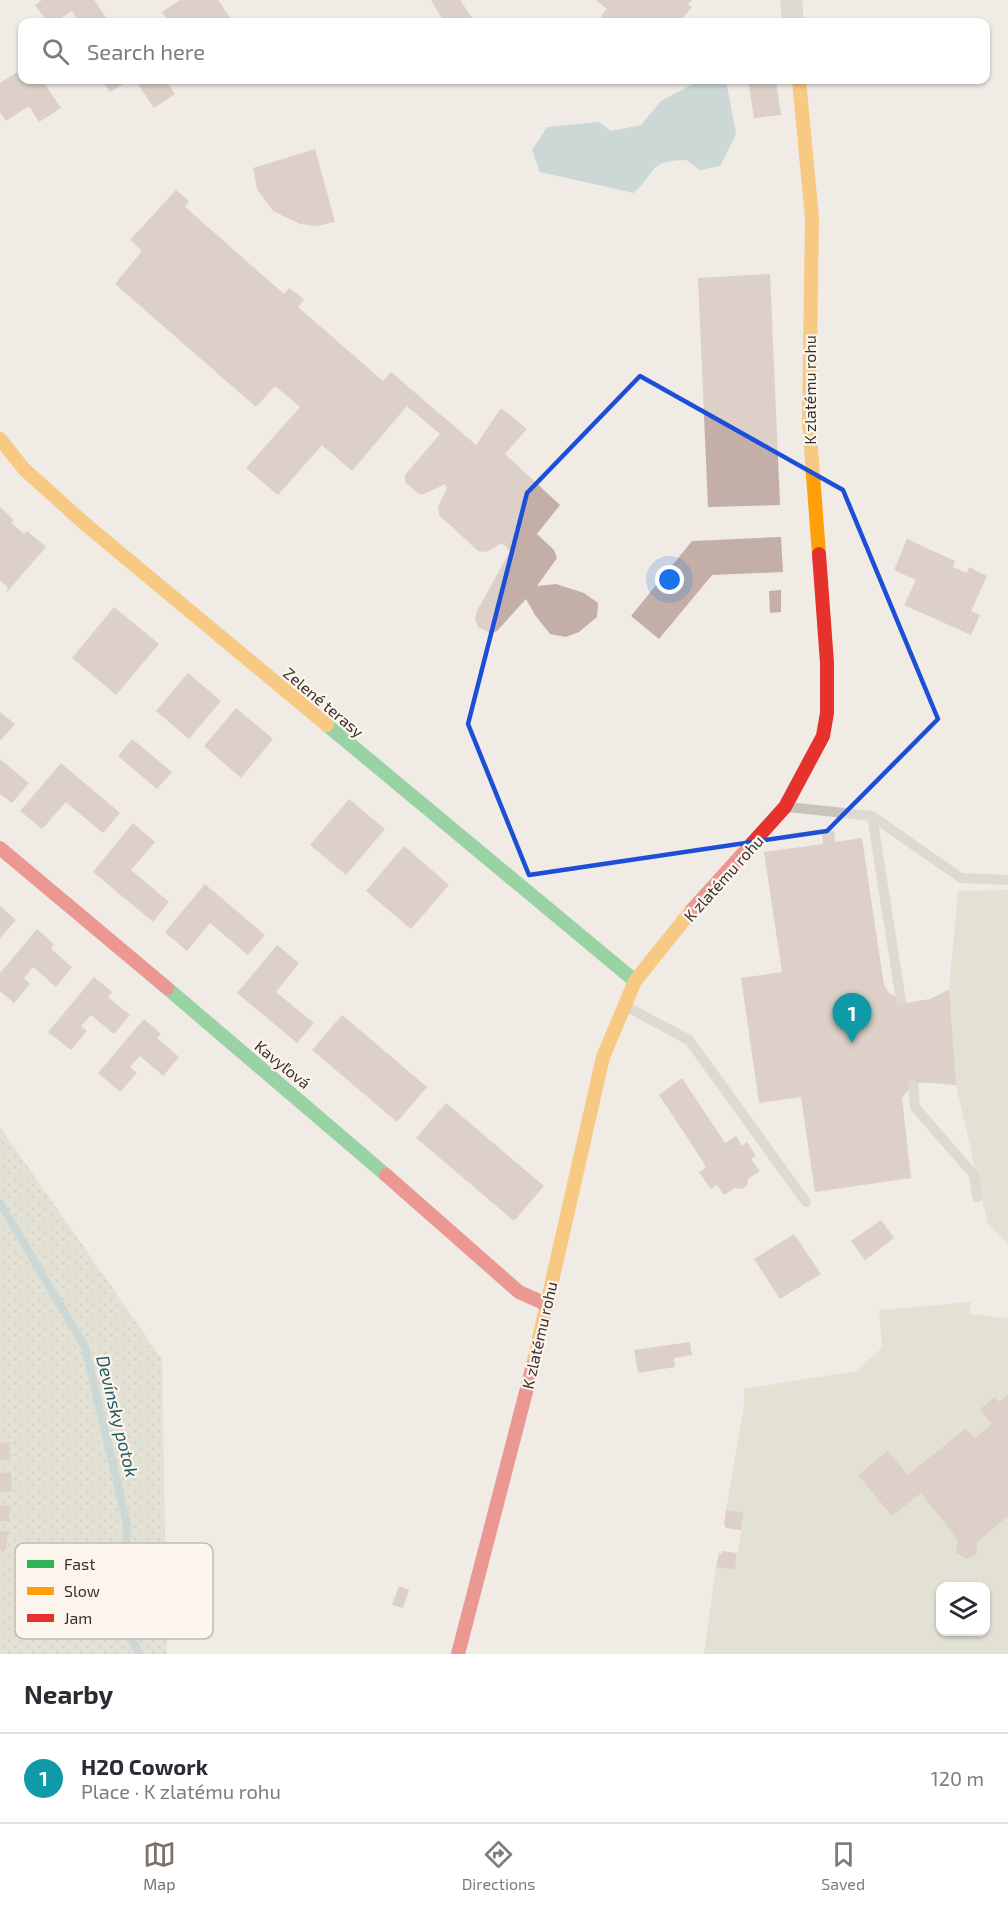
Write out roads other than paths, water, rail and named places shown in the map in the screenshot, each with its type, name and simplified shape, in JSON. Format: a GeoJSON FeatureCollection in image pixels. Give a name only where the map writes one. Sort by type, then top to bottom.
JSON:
{"type":"FeatureCollection","features":[{"type":"Feature","properties":{"kind":"street"},"geometry":{"type":"LineString","coordinates":[[791,0],[793,18]]}},
{"type":"Feature","properties":{"kind":"street","name":"K zlatému rohu"},"geometry":{"type":"LineString","coordinates":[[458,1654],[518,1430],[603,1057],[613,1028],[626,1006],[635,981],[695,906],[785,807],[823,736],[827,713],[826,663],[810,459],[809,310],[812,218],[799,84]]}},
{"type":"Feature","properties":{"kind":"street","name":"Zelené terasy"},"geometry":{"type":"LineString","coordinates":[[0,439],[24,469],[85,524],[635,981]]}},
{"type":"Feature","properties":{"kind":"street","name":"Kavyľová"},"geometry":{"type":"LineString","coordinates":[[0,848],[313,1110],[519,1292],[546,1304]]}},
{"type":"Feature","properties":{"kind":"lane"},"geometry":{"type":"LineString","coordinates":[[785,807],[872,816],[961,878],[1008,880]]}},
{"type":"Feature","properties":{"kind":"lane"},"geometry":{"type":"LineString","coordinates":[[872,816],[901,1001]]}},
{"type":"Feature","properties":{"kind":"lane"},"geometry":{"type":"LineString","coordinates":[[626,1006],[689,1040],[806,1202]]}},
{"type":"Feature","properties":{"kind":"lane"},"geometry":{"type":"LineString","coordinates":[[913,1085],[915,1107],[974,1174],[977,1197]]}},
{"type":"Feature","properties":{"kind":"water"},"geometry":{"type":"Polygon","coordinates":[[[693,84],[727,84],[736,134],[720,166],[700,170],[686,160],[665,162],[655,168],[634,193],[540,172],[532,150],[547,127],[599,122],[611,131],[641,125],[661,101],[693,84]]]}},
{"type":"Feature","properties":{"kind":"waterway","name":"Devínsky potok"},"geometry":{"type":"LineString","coordinates":[[0,1203],[85,1347],[127,1524],[127,1543]]}},
{"type":"Feature","properties":{"kind":"waterway","name":"Devínsky potok"},"geometry":{"type":"LineString","coordinates":[[131,1639],[140,1654]]}},
{"type":"Feature","properties":{"kind":"place","name":"H2O Cowork"},"geometry":{"type":"Point","coordinates":[852,1043]}}]}
